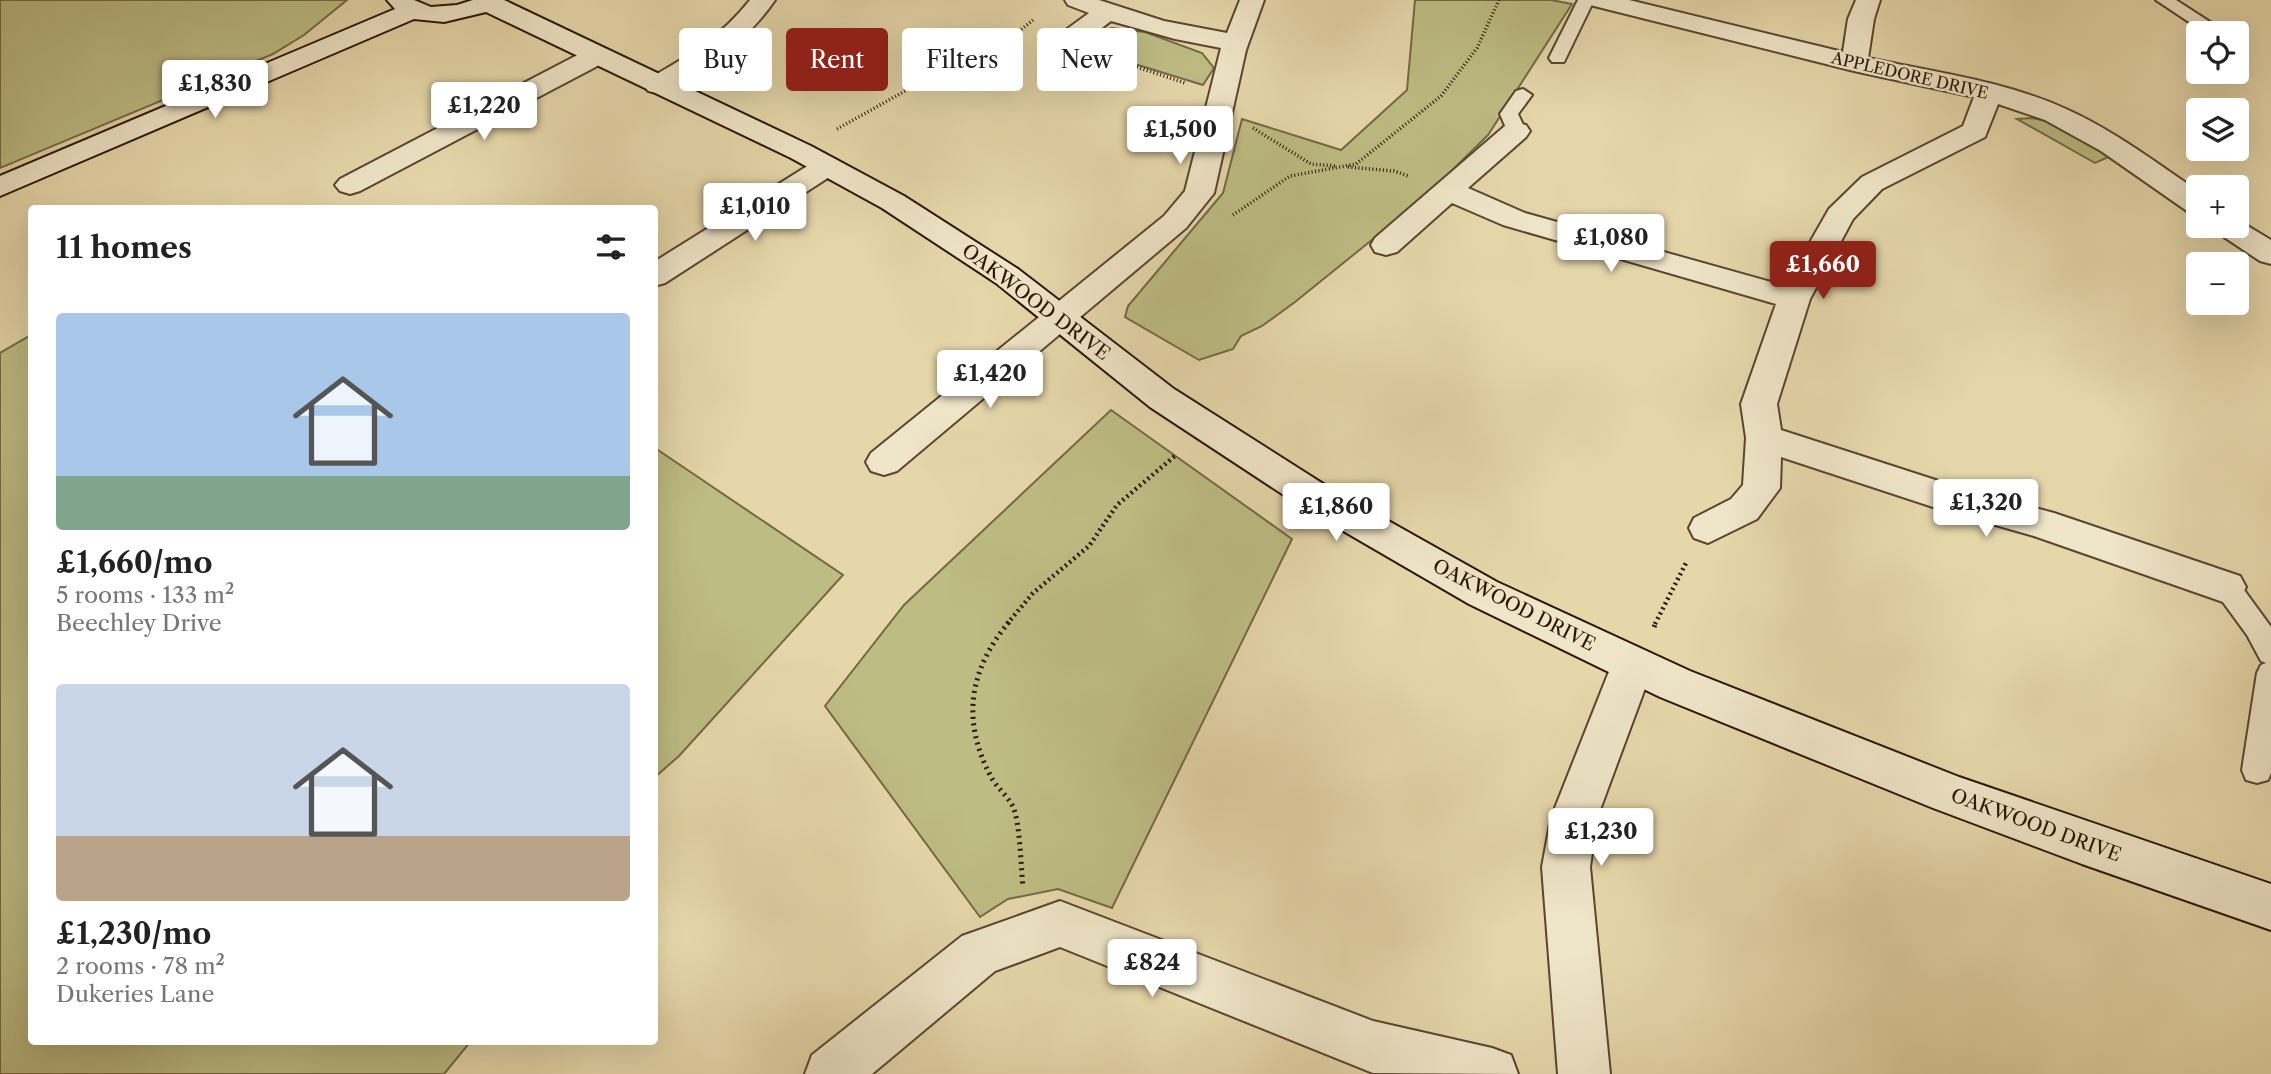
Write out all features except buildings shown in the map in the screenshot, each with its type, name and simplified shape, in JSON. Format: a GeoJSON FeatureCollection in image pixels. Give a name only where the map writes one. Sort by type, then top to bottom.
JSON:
{"type":"FeatureCollection","features":[{"type":"Feature","properties":{"kind":"street"},"geometry":{"type":"LineString","coordinates":[[657,85],[727,42],[739,32],[763,0]]}},
{"type":"Feature","properties":{"kind":"street"},"geometry":{"type":"LineString","coordinates":[[1077,0],[1107,12],[1189,36],[1237,42]]}},
{"type":"Feature","properties":{"kind":"street"},"geometry":{"type":"LineString","coordinates":[[884,462],[1175,222],[1199,193],[1237,42],[1252,0]]}},
{"type":"Feature","properties":{"kind":"street","name":"APPLEDORE DRIVE"},"geometry":{"type":"LineString","coordinates":[[1599,0],[1854,63],[1989,92],[2055,114],[2111,145],[2186,197]]}},
{"type":"Feature","properties":{"kind":"street"},"geometry":{"type":"LineString","coordinates":[[1854,63],[1861,19],[1868,0]]}},
{"type":"Feature","properties":{"kind":"street"},"geometry":{"type":"LineString","coordinates":[[0,187],[405,6],[440,14],[464,11],[490,2]]}},
{"type":"Feature","properties":{"kind":"street","name":"OAKWOOD DRIVE"},"geometry":{"type":"LineString","coordinates":[[490,2],[596,56],[814,159],[933,226],[1059,315],[1142,383],[1210,430],[1315,497],[1483,593],[1641,650],[1675,684],[1949,794],[2082,844],[2271,907]]}},
{"type":"Feature","properties":{"kind":"street"},"geometry":{"type":"LineString","coordinates":[[1085,28],[1107,12]]}},
{"type":"Feature","properties":{"kind":"street"},"geometry":{"type":"LineString","coordinates":[[350,185],[596,56]]}},
{"type":"Feature","properties":{"kind":"street"},"geometry":{"type":"LineString","coordinates":[[1708,528],[1744,509],[1761,488],[1764,438],[1759,404],[1794,299],[1840,215],[1872,183],[1975,131],[1989,92]]}},
{"type":"Feature","properties":{"kind":"street"},"geometry":{"type":"LineString","coordinates":[[1386,245],[1516,131]]}},
{"type":"Feature","properties":{"kind":"street"},"geometry":{"type":"LineString","coordinates":[[658,273],[814,159]]}},
{"type":"Feature","properties":{"kind":"street"},"geometry":{"type":"LineString","coordinates":[[1448,190],[1514,219],[1794,299]]}},
{"type":"Feature","properties":{"kind":"street"},"geometry":{"type":"LineString","coordinates":[[2247,238],[2271,254]]}},
{"type":"Feature","properties":{"kind":"street"},"geometry":{"type":"LineString","coordinates":[[1764,438],[1952,499],[2041,523],[2226,587]]}},
{"type":"Feature","properties":{"kind":"street"},"geometry":{"type":"LineString","coordinates":[[1584,1074],[1566,866],[1574,818],[1641,650]]}},
{"type":"Feature","properties":{"kind":"street"},"geometry":{"type":"LineString","coordinates":[[831,1074],[979,953],[1060,924],[1373,1047],[1492,1074]]}},
{"type":"Feature","properties":{"kind":"lane"},"geometry":{"type":"LineString","coordinates":[[1558,58],[1586,0]]}},
{"type":"Feature","properties":{"kind":"lane"},"geometry":{"type":"LineString","coordinates":[[2164,0],[2199,21]]}},
{"type":"Feature","properties":{"kind":"lane"},"geometry":{"type":"LineString","coordinates":[[1516,131],[1509,114],[1523,95]]}},
{"type":"Feature","properties":{"kind":"lane"},"geometry":{"type":"LineString","coordinates":[[2226,587],[2257,627],[2271,653]]}},
{"type":"Feature","properties":{"kind":"lane"},"geometry":{"type":"LineString","coordinates":[[2257,770],[2271,673]]}},
{"type":"Feature","properties":{"kind":"path"},"geometry":{"type":"LineString","coordinates":[[1225,221],[1290,176],[1356,164],[1441,96],[1477,48],[1499,0]]}},
{"type":"Feature","properties":{"kind":"path"},"geometry":{"type":"LineString","coordinates":[[814,159],[822,138],[957,62],[1011,38],[1038,15]]}},
{"type":"Feature","properties":{"kind":"path"},"geometry":{"type":"LineString","coordinates":[[1025,936],[1025,898],[1014,808],[991,777],[974,730],[972,696],[989,646],[1033,593],[1089,546],[1117,505],[1163,465],[1210,430]]}},
{"type":"Feature","properties":{"kind":"path"},"geometry":{"type":"LineString","coordinates":[[1641,650],[1667,597],[1708,528]]}},
{"type":"Feature","properties":{"kind":"shaded area"},"geometry":{"type":"Polygon","coordinates":[[[0,0],[347,0],[304,35],[273,54],[0,168],[0,0]]]}},
{"type":"Feature","properties":{"kind":"shaded area"},"geometry":{"type":"Polygon","coordinates":[[[1415,0],[1551,0],[1572,4],[1488,135],[1425,197],[1295,302],[1262,326],[1241,336],[1233,349],[1199,360],[1125,317],[1128,306],[1223,193],[1242,119],[1341,150],[1407,90],[1415,0]]]}},
{"type":"Feature","properties":{"kind":"shaded area"},"geometry":{"type":"Polygon","coordinates":[[[1137,31],[1202,53],[1214,68],[1203,85],[1137,65],[1137,31]]]}},
{"type":"Feature","properties":{"kind":"shaded area"},"geometry":{"type":"Polygon","coordinates":[[[2017,119],[2047,121],[2111,156],[2095,163],[2017,119]]]}},
{"type":"Feature","properties":{"kind":"shaded area"},"geometry":{"type":"Polygon","coordinates":[[[28,337],[28,1045],[468,1045],[444,1074],[0,1074],[0,353],[28,337]]]}},
{"type":"Feature","properties":{"kind":"shaded area"},"geometry":{"type":"Polygon","coordinates":[[[1111,410],[1292,539],[1112,908],[1058,889],[1008,899],[980,917],[825,706],[904,605],[1111,410]]]}},
{"type":"Feature","properties":{"kind":"shaded area"},"geometry":{"type":"Polygon","coordinates":[[[658,450],[843,575],[679,756],[658,774],[658,450]]]}}]}
